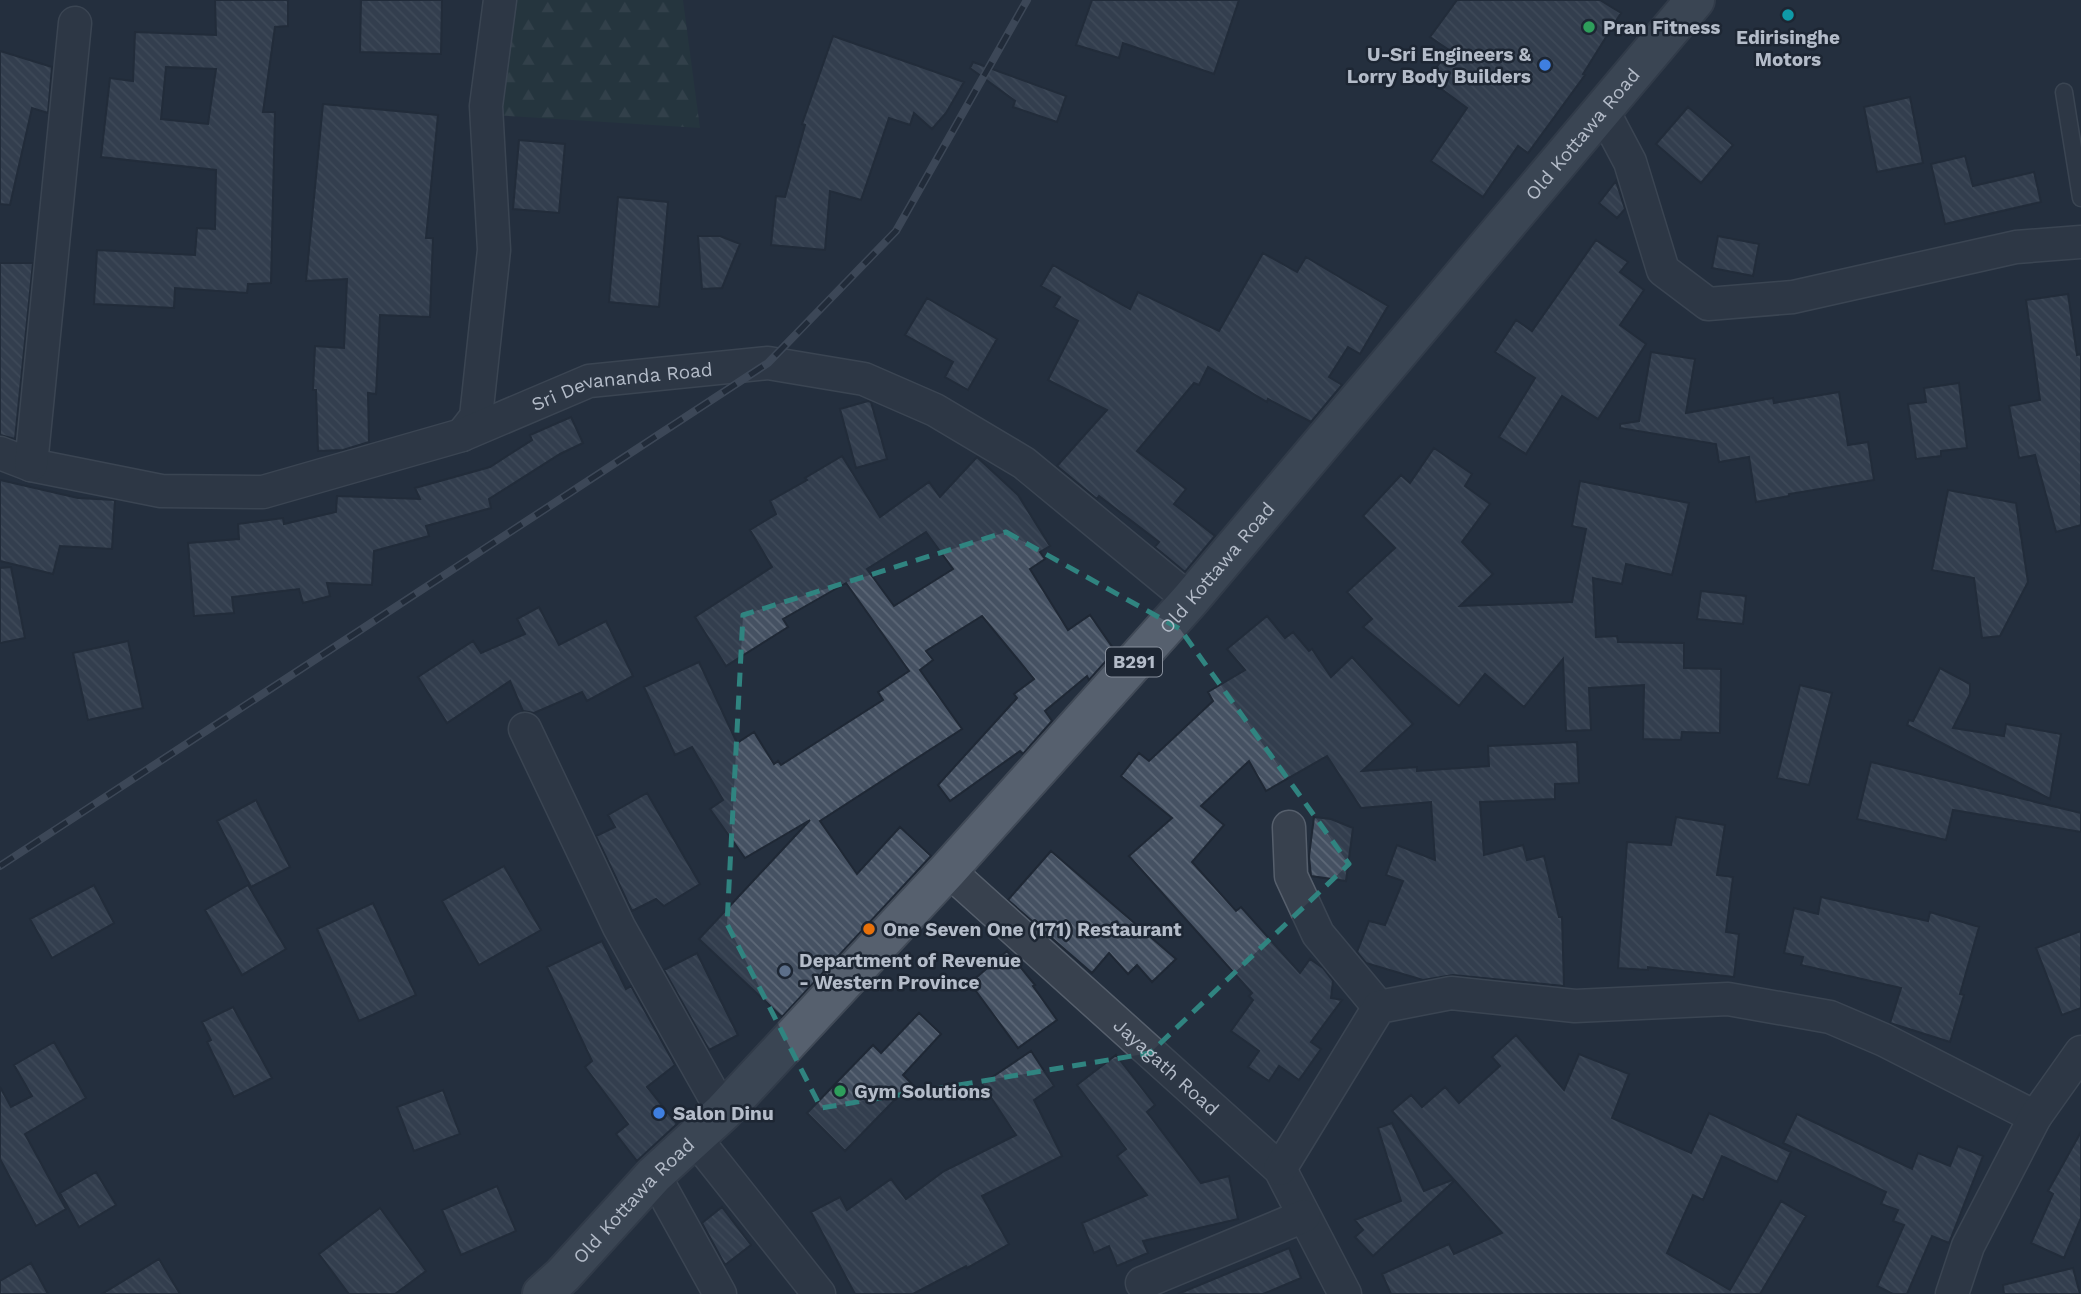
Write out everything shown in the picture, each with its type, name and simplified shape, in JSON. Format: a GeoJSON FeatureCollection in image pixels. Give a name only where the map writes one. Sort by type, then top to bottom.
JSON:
{"type":"FeatureCollection","features":[{"type":"Feature","properties":{"kind":"main road","name":"Old Kottawa Road"},"geometry":{"type":"LineString","coordinates":[[542,1294],[563,1275],[654,1175],[723,1112],[948,870],[1190,600],[1695,0]]}},
{"type":"Feature","properties":{"kind":"street"},"geometry":{"type":"LineString","coordinates":[[461,435],[476,417],[494,250],[486,106],[500,0]]}},
{"type":"Feature","properties":{"kind":"street"},"geometry":{"type":"LineString","coordinates":[[31,466],[75,23]]}},
{"type":"Feature","properties":{"kind":"street"},"geometry":{"type":"LineString","coordinates":[[1603,111],[1630,162],[1664,270],[1708,304],[1793,297],[2016,247],[2081,242]]}},
{"type":"Feature","properties":{"kind":"street","name":"Sri Devananda Road"},"geometry":{"type":"LineString","coordinates":[[0,453],[31,466],[161,491],[263,492],[461,435],[589,381],[768,363],[864,379],[935,410],[1024,463],[1190,600]]}},
{"type":"Feature","properties":{"kind":"street"},"geometry":{"type":"LineString","coordinates":[[525,729],[618,927],[723,1112]]}},
{"type":"Feature","properties":{"kind":"street"},"geometry":{"type":"LineString","coordinates":[[1289,827],[1291,876],[1318,934],[1379,1007]]}},
{"type":"Feature","properties":{"kind":"street","name":"Jayagath Road"},"geometry":{"type":"LineString","coordinates":[[948,870],[1280,1169],[1345,1294]]}},
{"type":"Feature","properties":{"kind":"street"},"geometry":{"type":"LineString","coordinates":[[1280,1169],[1379,1007],[1451,993],[1575,1006],[1728,999],[1830,1017],[1884,1040],[2035,1116]]}},
{"type":"Feature","properties":{"kind":"street"},"geometry":{"type":"LineString","coordinates":[[1952,1294],[1968,1246],[2035,1116],[2081,1052]]}},
{"type":"Feature","properties":{"kind":"street"},"geometry":{"type":"LineString","coordinates":[[695,1138],[819,1294]]}},
{"type":"Feature","properties":{"kind":"street"},"geometry":{"type":"LineString","coordinates":[[654,1175],[720,1294]]}},
{"type":"Feature","properties":{"kind":"street"},"geometry":{"type":"LineString","coordinates":[[1142,1283],[1304,1216]]}},
{"type":"Feature","properties":{"kind":"lane"},"geometry":{"type":"LineString","coordinates":[[2064,92],[2081,198]]}},
{"type":"Feature","properties":{"kind":"highlighted area"},"geometry":{"type":"Polygon","coordinates":[[[1006,532],[1180,629],[1349,864],[1150,1053],[821,1108],[727,924],[743,615],[1006,532]]]}},
{"type":"Feature","properties":{"kind":"green space"},"geometry":{"type":"Polygon","coordinates":[[[513,0],[683,0],[700,128],[493,115],[513,0]]]}},
{"type":"Feature","properties":{"kind":"building"},"geometry":{"type":"Polygon","coordinates":[[[215,0],[288,0],[288,26],[275,27],[263,112],[275,112],[271,283],[248,284],[247,293],[175,288],[174,308],[94,304],[97,250],[195,255],[197,228],[215,229],[216,170],[101,157],[110,78],[133,81],[135,32],[216,35],[215,0]],[[166,67],[161,119],[208,124],[216,69],[166,67]]]}},
{"type":"Feature","properties":{"kind":"building"},"geometry":{"type":"Polygon","coordinates":[[[361,0],[442,0],[441,54],[360,52],[361,0]]]}},
{"type":"Feature","properties":{"kind":"building"},"geometry":{"type":"Polygon","coordinates":[[[1092,0],[1239,0],[1214,74],[1123,43],[1119,58],[1076,45],[1092,0]]]}},
{"type":"Feature","properties":{"kind":"building"},"geometry":{"type":"Polygon","coordinates":[[[1457,0],[1600,0],[1621,13],[1583,74],[1585,75],[1528,153],[1518,146],[1483,197],[1431,161],[1467,108],[1428,79],[1449,50],[1430,37],[1457,0]]]}},
{"type":"Feature","properties":{"kind":"building"},"geometry":{"type":"Polygon","coordinates":[[[833,36],[964,82],[946,113],[932,129],[914,113],[910,125],[889,118],[861,200],[830,191],[825,250],[771,245],[776,196],[785,197],[805,125],[802,124],[833,36]]]}},
{"type":"Feature","properties":{"kind":"building"},"geometry":{"type":"Polygon","coordinates":[[[0,51],[52,67],[48,113],[32,108],[10,205],[0,204],[0,51]]]}},
{"type":"Feature","properties":{"kind":"building"},"geometry":{"type":"Polygon","coordinates":[[[973,62],[1066,96],[1057,122],[1013,107],[1015,101],[970,68],[973,62]]]}},
{"type":"Feature","properties":{"kind":"building"},"geometry":{"type":"Polygon","coordinates":[[[1910,97],[1923,163],[1877,172],[1864,107],[1910,97]]]}},
{"type":"Feature","properties":{"kind":"building"},"geometry":{"type":"Polygon","coordinates":[[[323,104],[438,115],[426,238],[433,238],[430,317],[380,315],[376,394],[368,393],[369,442],[343,450],[318,451],[316,390],[313,390],[315,346],[344,348],[347,279],[306,281],[323,104]]]}},
{"type":"Feature","properties":{"kind":"building"},"geometry":{"type":"Polygon","coordinates":[[[1688,107],[1733,145],[1701,183],[1656,144],[1688,107]]]}},
{"type":"Feature","properties":{"kind":"building"},"geometry":{"type":"Polygon","coordinates":[[[519,140],[565,144],[559,213],[513,209],[519,140]]]}},
{"type":"Feature","properties":{"kind":"building"},"geometry":{"type":"Polygon","coordinates":[[[1965,156],[1973,186],[2034,172],[2041,202],[1945,224],[1931,164],[1965,156]]]}},
{"type":"Feature","properties":{"kind":"building"},"geometry":{"type":"Polygon","coordinates":[[[1616,181],[1625,209],[1617,218],[1599,203],[1616,181]]]}},
{"type":"Feature","properties":{"kind":"building"},"geometry":{"type":"Polygon","coordinates":[[[618,197],[668,202],[659,307],[609,302],[618,197]]]}},
{"type":"Feature","properties":{"kind":"building"},"geometry":{"type":"Polygon","coordinates":[[[698,236],[720,236],[740,244],[722,288],[702,289],[698,236]]]}},
{"type":"Feature","properties":{"kind":"building"},"geometry":{"type":"Polygon","coordinates":[[[1718,236],[1759,244],[1753,276],[1712,268],[1718,236]]]}},
{"type":"Feature","properties":{"kind":"building"},"geometry":{"type":"Polygon","coordinates":[[[1596,240],[1628,262],[1620,272],[1644,290],[1620,325],[1646,344],[1598,419],[1562,396],[1526,454],[1499,437],[1535,378],[1495,352],[1516,320],[1532,331],[1596,240]]]}},
{"type":"Feature","properties":{"kind":"building"},"geometry":{"type":"Polygon","coordinates":[[[1263,253],[1297,272],[1306,257],[1388,306],[1360,354],[1348,347],[1329,377],[1342,385],[1311,422],[1268,399],[1267,402],[1208,367],[1199,385],[1194,383],[1137,451],[1186,489],[1174,504],[1215,536],[1185,572],[1155,547],[1159,542],[1099,496],[1097,499],[1057,466],[1107,410],[1048,380],[1078,321],[1054,307],[1060,297],[1041,286],[1053,265],[1130,309],[1138,292],[1219,331],[1263,253]]]}},
{"type":"Feature","properties":{"kind":"building"},"geometry":{"type":"Polygon","coordinates":[[[0,263],[33,263],[15,439],[0,435],[0,263]]]}},
{"type":"Feature","properties":{"kind":"building"},"geometry":{"type":"Polygon","coordinates":[[[2068,294],[2077,355],[2081,354],[2081,525],[2056,532],[2035,455],[2019,458],[2009,406],[2040,400],[2026,300],[2068,294]]]}},
{"type":"Feature","properties":{"kind":"building"},"geometry":{"type":"Polygon","coordinates":[[[927,298],[997,339],[968,390],[945,377],[953,362],[905,335],[927,298]]]}},
{"type":"Feature","properties":{"kind":"building"},"geometry":{"type":"Polygon","coordinates":[[[1651,352],[1695,359],[1686,413],[1773,398],[1774,403],[1839,392],[1848,445],[1868,442],[1874,480],[1756,502],[1749,457],[1719,462],[1716,444],[1620,428],[1620,424],[1639,421],[1651,352]]]}},
{"type":"Feature","properties":{"kind":"building"},"geometry":{"type":"Polygon","coordinates":[[[1959,383],[1967,448],[1941,451],[1941,456],[1916,459],[1908,404],[1926,402],[1924,388],[1959,383]]]}},
{"type":"Feature","properties":{"kind":"building"},"geometry":{"type":"Polygon","coordinates":[[[871,402],[887,459],[856,468],[840,409],[871,402]]]}},
{"type":"Feature","properties":{"kind":"building"},"geometry":{"type":"Polygon","coordinates":[[[571,417],[583,443],[560,454],[489,499],[491,508],[426,526],[429,536],[374,551],[372,585],[327,583],[330,596],[303,603],[299,589],[232,597],[234,613],[194,616],[188,543],[239,539],[238,524],[283,518],[284,524],[336,512],[337,496],[420,499],[415,488],[490,467],[532,440],[530,435],[571,417]]]}},
{"type":"Feature","properties":{"kind":"building"},"geometry":{"type":"Polygon","coordinates":[[[1434,448],[1472,474],[1465,486],[1490,504],[1462,542],[1493,574],[1460,606],[1572,602],[1586,529],[1572,526],[1580,481],[1689,503],[1672,575],[1626,564],[1622,584],[1593,578],[1596,637],[1617,636],[1618,642],[1684,643],[1684,668],[1721,669],[1720,733],[1682,732],[1681,740],[1643,739],[1644,685],[1589,688],[1591,730],[1566,731],[1563,659],[1524,707],[1485,674],[1459,706],[1363,627],[1372,619],[1347,592],[1395,548],[1363,516],[1401,475],[1410,483],[1434,448]]]}},
{"type":"Feature","properties":{"kind":"building"},"geometry":{"type":"Polygon","coordinates":[[[842,456],[880,517],[929,482],[940,497],[977,457],[1018,495],[1050,546],[1040,552],[1045,559],[1030,569],[1068,630],[1090,615],[1115,651],[1089,680],[1087,676],[1045,711],[1052,721],[1023,754],[1020,751],[950,801],[938,785],[1017,698],[1014,694],[1034,679],[982,616],[926,651],[933,660],[920,670],[962,729],[820,821],[857,874],[900,827],[931,856],[782,1017],[699,939],[810,820],[745,858],[710,809],[723,800],[692,747],[675,755],[644,687],[699,662],[737,743],[754,732],[774,764],[778,761],[781,765],[883,700],[878,692],[909,671],[846,583],[783,619],[788,627],[726,666],[695,617],[772,567],[750,530],[776,514],[770,501],[807,480],[805,478],[842,456]],[[926,532],[867,569],[894,606],[953,569],[926,532]]]}},
{"type":"Feature","properties":{"kind":"building"},"geometry":{"type":"Polygon","coordinates":[[[0,480],[78,498],[115,500],[112,549],[60,546],[53,574],[0,561],[0,480]]]}},
{"type":"Feature","properties":{"kind":"building"},"geometry":{"type":"Polygon","coordinates":[[[1948,490],[2016,503],[2028,582],[2000,636],[1982,638],[1974,578],[1932,570],[1948,490]]]}},
{"type":"Feature","properties":{"kind":"building"},"geometry":{"type":"Polygon","coordinates":[[[11,567],[25,638],[0,643],[0,568],[11,567]]]}},
{"type":"Feature","properties":{"kind":"building"},"geometry":{"type":"Polygon","coordinates":[[[1701,591],[1746,596],[1743,624],[1697,619],[1701,591]]]}},
{"type":"Feature","properties":{"kind":"building"},"geometry":{"type":"Polygon","coordinates":[[[539,607],[559,645],[606,621],[633,676],[587,701],[582,692],[534,713],[523,711],[510,681],[447,723],[418,677],[473,641],[481,653],[525,634],[517,619],[539,607]]]}},
{"type":"Feature","properties":{"kind":"building"},"geometry":{"type":"Polygon","coordinates":[[[1267,616],[1285,638],[1293,632],[1309,651],[1312,649],[1331,677],[1352,657],[1413,724],[1362,771],[1417,767],[1417,771],[1489,766],[1488,746],[1577,742],[1579,783],[1555,784],[1555,799],[1480,802],[1484,855],[1523,845],[1527,860],[1544,856],[1559,917],[1562,917],[1564,986],[1453,975],[1423,980],[1366,963],[1357,952],[1369,921],[1385,925],[1403,881],[1386,875],[1397,845],[1435,860],[1431,802],[1361,808],[1327,756],[1266,791],[1249,761],[1201,806],[1224,825],[1192,862],[1236,911],[1241,907],[1300,973],[1310,959],[1323,968],[1333,981],[1331,998],[1342,1000],[1311,1042],[1321,1049],[1299,1080],[1279,1066],[1269,1081],[1248,1067],[1259,1051],[1231,1031],[1253,1000],[1249,996],[1252,993],[1129,856],[1172,818],[1121,776],[1139,753],[1149,761],[1213,701],[1208,692],[1245,670],[1227,649],[1267,616]]]}},
{"type":"Feature","properties":{"kind":"building"},"geometry":{"type":"Polygon","coordinates":[[[128,641],[143,708],[88,720],[73,653],[128,641]]]}},
{"type":"Feature","properties":{"kind":"building"},"geometry":{"type":"Polygon","coordinates":[[[1940,668],[1970,684],[1970,694],[1953,728],[2004,736],[2006,724],[2061,734],[2050,799],[1907,725],[1909,720],[1913,721],[1940,668]]]}},
{"type":"Feature","properties":{"kind":"building"},"geometry":{"type":"Polygon","coordinates":[[[1800,685],[1832,693],[1809,785],[1777,778],[1800,685]]]}},
{"type":"Feature","properties":{"kind":"building"},"geometry":{"type":"Polygon","coordinates":[[[1871,762],[2081,813],[2081,832],[1953,810],[1946,840],[1857,819],[1871,762]]]}},
{"type":"Feature","properties":{"kind":"building"},"geometry":{"type":"Polygon","coordinates":[[[647,793],[700,884],[664,906],[656,899],[632,911],[596,836],[615,827],[608,815],[647,793]]]}},
{"type":"Feature","properties":{"kind":"building"},"geometry":{"type":"Polygon","coordinates":[[[256,800],[290,867],[251,887],[217,821],[256,800]]]}},
{"type":"Feature","properties":{"kind":"building"},"geometry":{"type":"Polygon","coordinates":[[[1314,817],[1331,819],[1353,828],[1346,881],[1311,876],[1309,856],[1314,817]]]}},
{"type":"Feature","properties":{"kind":"building"},"geometry":{"type":"Polygon","coordinates":[[[1676,817],[1725,825],[1717,875],[1733,877],[1726,932],[1739,934],[1734,977],[1648,967],[1648,970],[1618,968],[1627,842],[1671,845],[1676,817]]]}},
{"type":"Feature","properties":{"kind":"building"},"geometry":{"type":"Polygon","coordinates":[[[1051,851],[1176,959],[1152,982],[1137,965],[1128,974],[1109,953],[1092,973],[1008,900],[1051,851]]]}},
{"type":"Feature","properties":{"kind":"building"},"geometry":{"type":"Polygon","coordinates":[[[504,866],[541,930],[479,965],[442,901],[504,866]]]}},
{"type":"Feature","properties":{"kind":"building"},"geometry":{"type":"Polygon","coordinates":[[[94,885],[114,923],[52,958],[30,919],[94,885]]]}},
{"type":"Feature","properties":{"kind":"building"},"geometry":{"type":"Polygon","coordinates":[[[248,885],[286,949],[242,975],[205,910],[248,885]]]}},
{"type":"Feature","properties":{"kind":"building"},"geometry":{"type":"Polygon","coordinates":[[[1821,897],[1928,921],[1930,912],[1979,927],[1950,1042],[1890,1023],[1901,988],[1801,965],[1803,957],[1784,953],[1794,908],[1818,914],[1821,897]]]}},
{"type":"Feature","properties":{"kind":"building"},"geometry":{"type":"Polygon","coordinates":[[[373,903],[416,995],[359,1021],[317,929],[373,903]]]}},
{"type":"Feature","properties":{"kind":"building"},"geometry":{"type":"Polygon","coordinates":[[[2081,931],[2081,1008],[2062,1015],[2036,948],[2081,931]]]}},
{"type":"Feature","properties":{"kind":"building"},"geometry":{"type":"Polygon","coordinates":[[[602,941],[626,989],[631,986],[675,1065],[647,1087],[677,1124],[637,1161],[616,1134],[628,1124],[585,1067],[592,1061],[547,967],[602,941]]]}},
{"type":"Feature","properties":{"kind":"building"},"geometry":{"type":"Polygon","coordinates":[[[1007,951],[1035,985],[1033,986],[1057,1020],[1018,1048],[970,983],[1007,951]]]}},
{"type":"Feature","properties":{"kind":"building"},"geometry":{"type":"Polygon","coordinates":[[[697,953],[738,1035],[709,1050],[664,970],[697,953]]]}},
{"type":"Feature","properties":{"kind":"building"},"geometry":{"type":"Polygon","coordinates":[[[233,1007],[272,1078],[234,1097],[207,1042],[211,1040],[202,1022],[233,1007]]]}},
{"type":"Feature","properties":{"kind":"building"},"geometry":{"type":"Polygon","coordinates":[[[919,1013],[941,1034],[903,1075],[911,1083],[845,1151],[807,1113],[873,1045],[881,1053],[919,1013]]]}},
{"type":"Feature","properties":{"kind":"building"},"geometry":{"type":"Polygon","coordinates":[[[1516,1035],[1564,1090],[1579,1054],[1629,1074],[1612,1118],[1691,1153],[1709,1113],[1791,1152],[1777,1182],[1722,1156],[1703,1200],[1693,1195],[1667,1253],[1730,1290],[1781,1201],[1806,1216],[1760,1294],[1391,1294],[1382,1274],[1449,1244],[1454,1254],[1502,1233],[1392,1111],[1411,1095],[1422,1107],[1445,1087],[1459,1103],[1500,1066],[1492,1057],[1516,1035]]]}},
{"type":"Feature","properties":{"kind":"building"},"geometry":{"type":"Polygon","coordinates":[[[54,1042],[86,1098],[25,1134],[66,1209],[36,1226],[0,1159],[0,1087],[11,1107],[32,1096],[14,1065],[54,1042]]]}},
{"type":"Feature","properties":{"kind":"building"},"geometry":{"type":"Polygon","coordinates":[[[1031,1051],[1054,1086],[1034,1100],[1062,1156],[982,1196],[1009,1244],[913,1294],[855,1294],[811,1212],[840,1197],[847,1210],[891,1179],[906,1199],[944,1171],[1016,1135],[982,1084],[1031,1051]]]}},
{"type":"Feature","properties":{"kind":"building"},"geometry":{"type":"Polygon","coordinates":[[[1116,1055],[1155,1105],[1147,1112],[1201,1183],[1229,1176],[1238,1219],[1143,1241],[1148,1253],[1117,1266],[1109,1246],[1094,1253],[1082,1223],[1147,1195],[1117,1156],[1126,1149],[1077,1085],[1116,1055]]]}},
{"type":"Feature","properties":{"kind":"building"},"geometry":{"type":"Polygon","coordinates":[[[443,1090],[460,1134],[414,1151],[397,1107],[443,1090]]]}},
{"type":"Feature","properties":{"kind":"building"},"geometry":{"type":"Polygon","coordinates":[[[1797,1114],[1912,1169],[1918,1153],[1950,1166],[1958,1146],[1983,1156],[1949,1243],[1932,1236],[1907,1294],[1893,1294],[1877,1286],[1904,1225],[1893,1221],[1898,1210],[1881,1204],[1886,1192],[1783,1143],[1797,1114]]]}},
{"type":"Feature","properties":{"kind":"building"},"geometry":{"type":"Polygon","coordinates":[[[1392,1123],[1424,1191],[1452,1180],[1453,1182],[1373,1256],[1355,1237],[1363,1230],[1355,1220],[1401,1201],[1378,1128],[1392,1123]]]}},
{"type":"Feature","properties":{"kind":"building"},"geometry":{"type":"Polygon","coordinates":[[[2081,1132],[2081,1218],[2064,1258],[2031,1243],[2053,1194],[2048,1191],[2081,1132]]]}},
{"type":"Feature","properties":{"kind":"building"},"geometry":{"type":"Polygon","coordinates":[[[96,1172],[116,1205],[79,1227],[60,1193],[96,1172]]]}},
{"type":"Feature","properties":{"kind":"building"},"geometry":{"type":"Polygon","coordinates":[[[497,1186],[516,1231],[461,1255],[442,1210],[497,1186]]]}},
{"type":"Feature","properties":{"kind":"building"},"geometry":{"type":"Polygon","coordinates":[[[722,1207],[751,1245],[725,1265],[702,1223],[722,1207]]]}},
{"type":"Feature","properties":{"kind":"building"},"geometry":{"type":"Polygon","coordinates":[[[380,1208],[426,1271],[395,1294],[349,1294],[319,1254],[380,1208]]]}},
{"type":"Feature","properties":{"kind":"building"},"geometry":{"type":"Polygon","coordinates":[[[1289,1248],[1301,1278],[1263,1294],[1178,1294],[1289,1248]]]}},
{"type":"Feature","properties":{"kind":"building"},"geometry":{"type":"Polygon","coordinates":[[[159,1259],[180,1294],[102,1294],[159,1259]]]}},
{"type":"Feature","properties":{"kind":"building"},"geometry":{"type":"Polygon","coordinates":[[[31,1263],[48,1294],[0,1294],[0,1281],[31,1263]]]}},
{"type":"Feature","properties":{"kind":"building"},"geometry":{"type":"Polygon","coordinates":[[[2073,1268],[2080,1294],[2004,1294],[2003,1285],[2073,1268]]]}},
{"type":"Feature","properties":{"kind":"railway"},"geometry":{"type":"LineString","coordinates":[[0,866],[768,363],[896,231],[1027,0]]}},
{"type":"Feature","properties":{"kind":"place","name":"Edirisinghe Motors"},"geometry":{"type":"Point","coordinates":[1788,15]}},
{"type":"Feature","properties":{"kind":"place","name":"Pran Fitness"},"geometry":{"type":"Point","coordinates":[1589,27]}},
{"type":"Feature","properties":{"kind":"place","name":"U-Sri Engineers & Lorry Body Builders"},"geometry":{"type":"Point","coordinates":[1545,65]}},
{"type":"Feature","properties":{"kind":"place","name":"One Seven One (171) Restaurant"},"geometry":{"type":"Point","coordinates":[869,929]}},
{"type":"Feature","properties":{"kind":"place","name":"Department of Revenue - Western Province"},"geometry":{"type":"Point","coordinates":[785,971]}},
{"type":"Feature","properties":{"kind":"place","name":"Gym Solutions"},"geometry":{"type":"Point","coordinates":[840,1091]}},
{"type":"Feature","properties":{"kind":"place","name":"Salon Dinu"},"geometry":{"type":"Point","coordinates":[659,1113]}}]}
